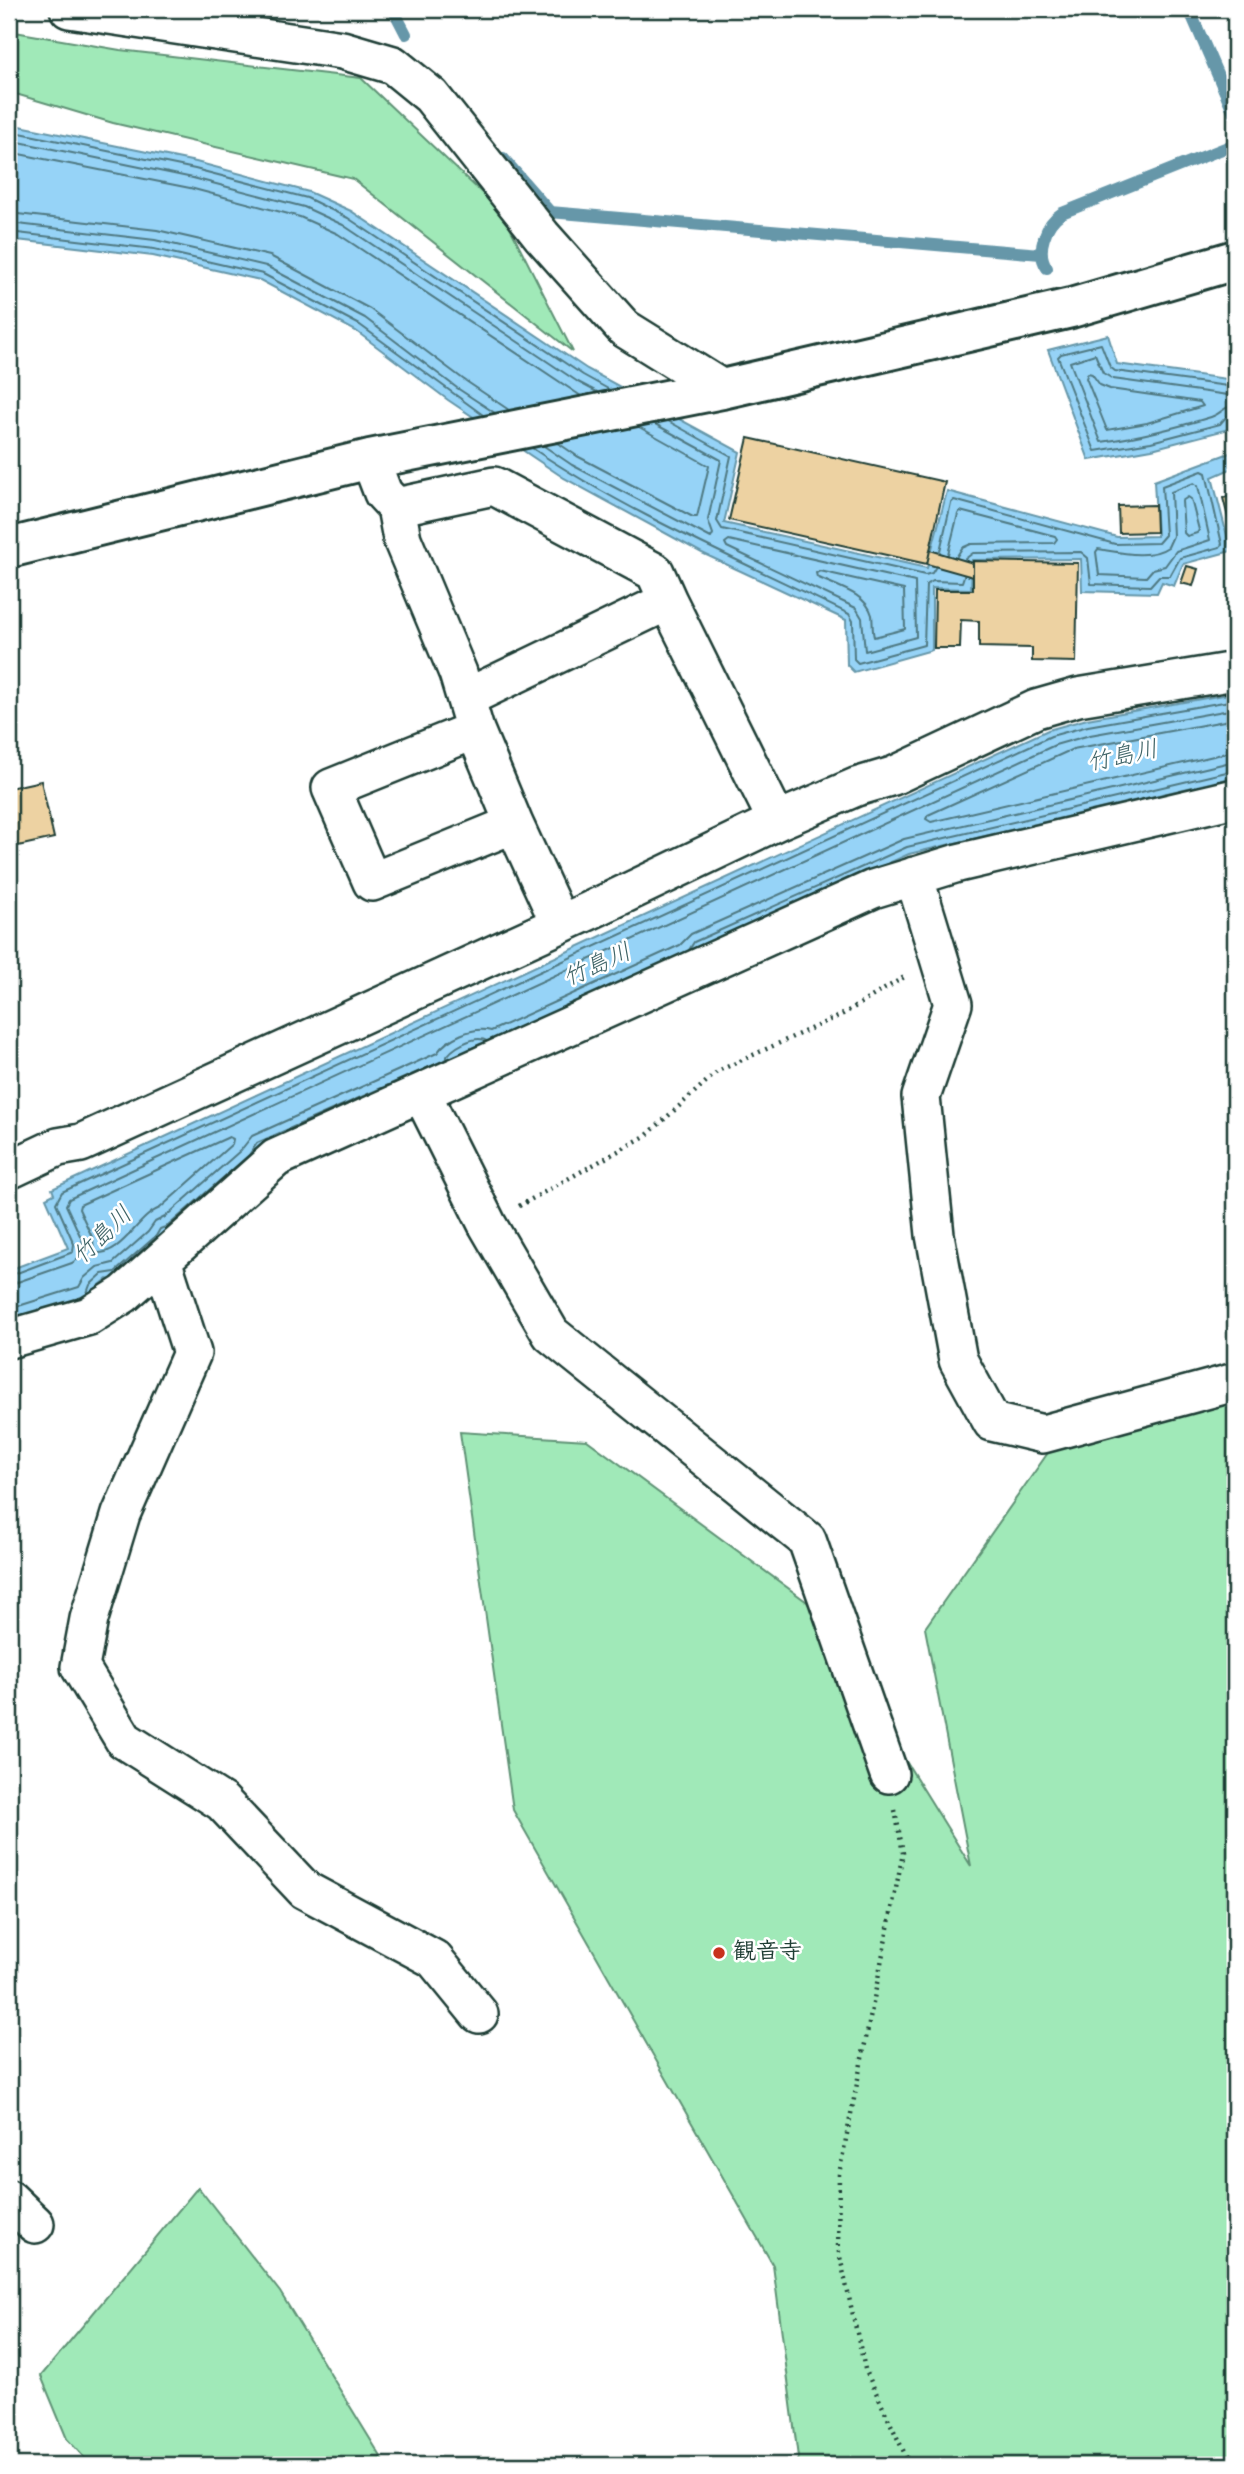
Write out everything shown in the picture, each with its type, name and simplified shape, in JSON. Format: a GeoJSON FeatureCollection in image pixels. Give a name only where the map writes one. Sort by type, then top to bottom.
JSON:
{"type":"FeatureCollection","features":[{"type":"Feature","properties":{"kind":"street"},"geometry":{"type":"LineString","coordinates":[[69,9],[342,50],[393,65],[431,96],[542,236],[624,328],[709,392]]}},
{"type":"Feature","properties":{"kind":"street"},"geometry":{"type":"LineString","coordinates":[[9,548],[370,459],[455,440],[709,392],[1071,308],[1235,260]]}},
{"type":"Feature","properties":{"kind":"street"},"geometry":{"type":"LineString","coordinates":[[370,459],[383,493],[396,507],[402,540],[458,673],[514,824],[560,923]]}},
{"type":"Feature","properties":{"kind":"street"},"geometry":{"type":"LineString","coordinates":[[396,507],[494,486],[655,572],[777,821]]}},
{"type":"Feature","properties":{"kind":"street"},"geometry":{"type":"LineString","coordinates":[[514,824],[372,883],[331,788],[471,714],[668,601]]}},
{"type":"Feature","properties":{"kind":"street"},"geometry":{"type":"LineString","coordinates":[[9,1170],[58,1147],[81,1143],[777,821],[856,787],[892,776],[1036,709],[1058,701],[1235,671]]}},
{"type":"Feature","properties":{"kind":"street"},"geometry":{"type":"LineString","coordinates":[[9,1339],[89,1316],[124,1294],[276,1158],[873,890],[958,863],[1235,798]]}},
{"type":"Feature","properties":{"kind":"street"},"geometry":{"type":"LineString","coordinates":[[914,876],[953,1004],[921,1097],[935,1235],[958,1360],[992,1422],[1043,1434],[1235,1382]]}},
{"type":"Feature","properties":{"kind":"street"},"geometry":{"type":"LineString","coordinates":[[422,1094],[487,1224],[551,1334],[807,1540],[889,1774]]}},
{"type":"Feature","properties":{"kind":"street"},"geometry":{"type":"LineString","coordinates":[[162,1260],[192,1353],[121,1514],[89,1619],[80,1667],[124,1740],[222,1802],[304,1890],[434,1959],[479,2014]]}},
{"type":"Feature","properties":{"kind":"street"},"geometry":{"type":"LineString","coordinates":[[9,2199],[35,2224]]}},
{"type":"Feature","properties":{"kind":"path"},"geometry":{"type":"LineString","coordinates":[[487,1224],[648,1135],[718,1071],[843,1014],[939,957]]}},
{"type":"Feature","properties":{"kind":"path"},"geometry":{"type":"LineString","coordinates":[[889,1774],[903,1853],[839,2174],[838,2248],[865,2369],[910,2465]]}},
{"type":"Feature","properties":{"kind":"green space"},"geometry":{"type":"Polygon","coordinates":[[[9,31],[120,50],[361,78],[502,212],[573,352],[353,179],[113,123],[9,92],[9,31]]]}},
{"type":"Feature","properties":{"kind":"green space"},"geometry":{"type":"Polygon","coordinates":[[[1235,1399],[1235,2465],[799,2465],[773,2265],[513,1810],[460,1432],[587,1440],[807,1602],[971,1866],[925,1628],[1052,1447],[1235,1399]]]}},
{"type":"Feature","properties":{"kind":"green space"},"geometry":{"type":"Polygon","coordinates":[[[198,2187],[280,2292],[386,2465],[91,2465],[67,2439],[41,2376],[198,2187]]]}},
{"type":"Feature","properties":{"kind":"water"},"geometry":{"type":"Polygon","coordinates":[[[9,126],[196,162],[309,192],[351,211],[587,369],[740,452],[724,523],[927,568],[947,491],[1117,537],[1157,536],[1154,481],[1235,451],[1235,467],[1212,477],[1231,551],[1183,564],[1174,586],[1162,582],[1157,593],[1082,591],[1081,559],[972,560],[971,589],[932,588],[932,650],[854,672],[847,665],[846,620],[702,553],[564,478],[448,400],[356,331],[260,280],[153,256],[9,239],[9,126]]]}},
{"type":"Feature","properties":{"kind":"water"},"geometry":{"type":"Polygon","coordinates":[[[1108,335],[1117,364],[1235,380],[1235,419],[1229,423],[1229,429],[1152,449],[1089,460],[1048,350],[1108,335]]]}},
{"type":"Feature","properties":{"kind":"water","name":"竹島川"},"geometry":{"type":"Polygon","coordinates":[[[1235,693],[1235,777],[909,854],[696,949],[485,1051],[480,1044],[468,1050],[471,1057],[464,1052],[454,1056],[456,1062],[115,1281],[107,1279],[95,1289],[98,1298],[9,1326],[9,1270],[68,1248],[46,1198],[54,1194],[52,1189],[1048,730],[1087,719],[1235,693]]]}},
{"type":"Feature","properties":{"kind":"building"},"geometry":{"type":"Polygon","coordinates":[[[748,438],[945,482],[927,564],[729,520],[748,438]]]}},
{"type":"Feature","properties":{"kind":"building"},"geometry":{"type":"Polygon","coordinates":[[[1235,495],[1235,544],[1223,498],[1235,495]]]}},
{"type":"Feature","properties":{"kind":"building"},"geometry":{"type":"Polygon","coordinates":[[[1155,505],[1156,532],[1119,533],[1118,506],[1155,505]]]}},
{"type":"Feature","properties":{"kind":"building"},"geometry":{"type":"Polygon","coordinates":[[[930,550],[973,563],[973,577],[927,564],[930,550]]]}},
{"type":"Feature","properties":{"kind":"building"},"geometry":{"type":"Polygon","coordinates":[[[973,561],[1078,563],[1076,662],[1032,661],[1032,648],[979,647],[979,621],[961,620],[960,648],[934,648],[935,590],[973,590],[973,561]]]}},
{"type":"Feature","properties":{"kind":"building"},"geometry":{"type":"Polygon","coordinates":[[[1187,566],[1198,569],[1193,586],[1181,583],[1187,566]]]}},
{"type":"Feature","properties":{"kind":"building"},"geometry":{"type":"Polygon","coordinates":[[[41,781],[54,838],[9,848],[9,788],[41,781]]]}},
{"type":"Feature","properties":{"kind":"waterway"},"geometry":{"type":"LineString","coordinates":[[393,9],[406,34]]}},
{"type":"Feature","properties":{"kind":"waterway"},"geometry":{"type":"LineString","coordinates":[[1189,9],[1235,115]]}},
{"type":"Feature","properties":{"kind":"waterway"},"geometry":{"type":"LineString","coordinates":[[1047,268],[1042,254],[1044,238],[1051,223],[1062,213],[1235,144]]}},
{"type":"Feature","properties":{"kind":"waterway"},"geometry":{"type":"LineString","coordinates":[[503,158],[550,212],[1041,254]]}},
{"type":"Feature","properties":{"kind":"place","name":"観音寺"},"geometry":{"type":"Point","coordinates":[719,1953]}}]}
